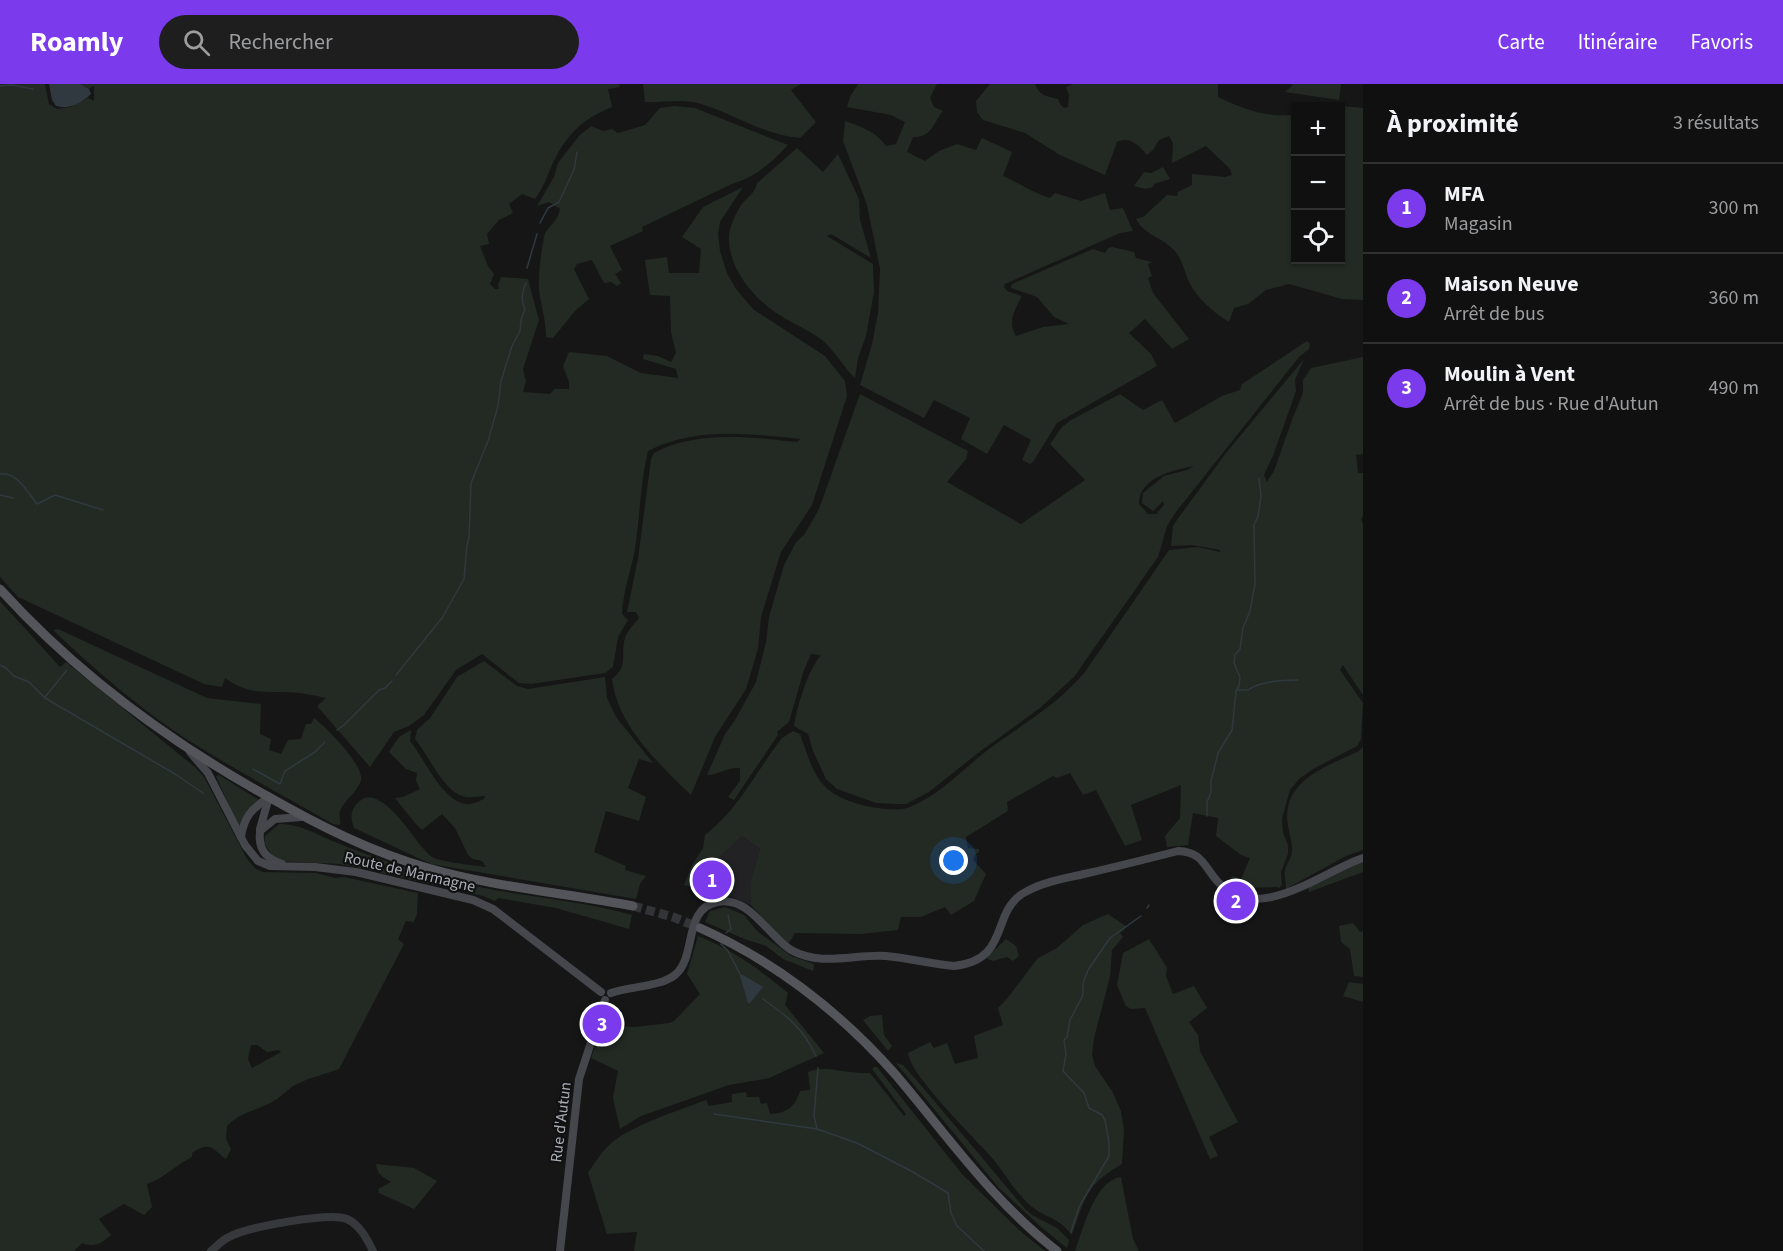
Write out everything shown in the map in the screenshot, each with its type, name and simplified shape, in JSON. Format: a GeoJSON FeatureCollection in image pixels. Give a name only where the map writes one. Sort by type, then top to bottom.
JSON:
{"type":"FeatureCollection","features":[{"type":"Feature","properties":{"kind":"main road"},"geometry":{"type":"LineString","coordinates":[[0,589],[76,662],[127,704],[186,747],[302,817],[344,837],[427,868],[472,879],[633,906]]}},
{"type":"Feature","properties":{"kind":"main road","name":"Route de Marmagne"},"geometry":{"type":"LineString","coordinates":[[186,747],[208,773],[250,854],[258,861],[270,866],[315,867],[356,872],[473,900],[493,909],[601,992],[601,998],[608,997]]}},
{"type":"Feature","properties":{"kind":"main road"},"geometry":{"type":"LineString","coordinates":[[260,831],[269,797]]}},
{"type":"Feature","properties":{"kind":"main road"},"geometry":{"type":"LineString","coordinates":[[241,838],[248,813],[269,797]]}},
{"type":"Feature","properties":{"kind":"main road"},"geometry":{"type":"LineString","coordinates":[[260,831],[275,819],[302,817]]}},
{"type":"Feature","properties":{"kind":"main road","name":"Route de Marmagne"},"geometry":{"type":"LineString","coordinates":[[260,831],[259,843],[266,855],[272,860],[291,867]]}},
{"type":"Feature","properties":{"kind":"main road"},"geometry":{"type":"LineString","coordinates":[[608,997],[631,987],[658,983],[675,976],[685,961],[696,920],[701,912],[717,902],[729,901],[742,906],[777,939],[792,950],[806,956],[840,960],[883,956],[954,966],[970,962],[985,953],[999,936],[1008,907],[1014,900],[1041,884],[1178,851],[1197,856],[1227,890],[1237,895],[1255,898],[1270,897],[1294,891],[1363,858]]}},
{"type":"Feature","properties":{"kind":"main road"},"geometry":{"type":"LineString","coordinates":[[700,928],[765,962],[808,991],[839,1016],[894,1074],[999,1198],[1021,1221],[1058,1251]]}},
{"type":"Feature","properties":{"kind":"main road","name":"Rue d'Autun"},"geometry":{"type":"LineString","coordinates":[[560,1251],[579,1079],[608,997]]}},
{"type":"Feature","properties":{"kind":"street"},"geometry":{"type":"LineString","coordinates":[[211,1251],[230,1236],[246,1230],[330,1216],[346,1218],[352,1222],[361,1230],[373,1251]]}},
{"type":"Feature","properties":{"kind":"shaded area"},"geometry":{"type":"Polygon","coordinates":[[[0,84],[45,84],[49,104],[57,109],[70,107],[88,98],[94,101],[94,86],[89,89],[80,84],[619,84],[620,87],[608,89],[612,107],[592,117],[576,129],[563,145],[535,199],[522,194],[509,204],[513,213],[499,220],[487,234],[489,244],[480,246],[494,274],[490,284],[495,289],[499,289],[501,277],[528,279],[539,320],[523,369],[526,381],[523,392],[550,394],[555,389],[569,389],[563,366],[569,352],[607,356],[641,373],[678,378],[676,369],[643,359],[644,354],[658,356],[671,362],[676,353],[671,332],[670,296],[650,295],[645,260],[667,257],[669,273],[699,273],[701,249],[682,237],[703,207],[743,187],[720,222],[718,234],[720,251],[727,273],[736,289],[753,309],[825,356],[845,381],[847,396],[812,505],[781,552],[761,617],[758,649],[746,689],[715,737],[691,795],[641,743],[622,712],[612,679],[622,665],[626,635],[639,618],[636,612],[627,612],[638,559],[651,459],[654,453],[670,446],[706,438],[743,437],[797,442],[801,439],[742,434],[704,435],[666,443],[648,451],[635,549],[622,614],[628,620],[618,637],[613,667],[605,673],[531,684],[519,683],[482,654],[456,670],[424,715],[409,726],[394,732],[370,767],[317,706],[326,698],[294,693],[253,691],[240,687],[225,678],[222,687],[204,684],[18,597],[0,577],[0,84]]]}},
{"type":"Feature","properties":{"kind":"shaded area"},"geometry":{"type":"Polygon","coordinates":[[[49,84],[80,84],[89,89],[91,94],[75,105],[56,106],[52,100],[49,84]]]}},
{"type":"Feature","properties":{"kind":"shaded area"},"geometry":{"type":"Polygon","coordinates":[[[643,84],[801,84],[791,90],[816,122],[800,138],[787,136],[762,129],[694,102],[645,102],[643,84]]]}},
{"type":"Feature","properties":{"kind":"shaded area"},"geometry":{"type":"Polygon","coordinates":[[[858,84],[937,84],[930,98],[934,107],[943,111],[928,133],[913,137],[907,152],[925,161],[939,151],[957,144],[976,150],[982,138],[1012,152],[1003,176],[1032,191],[1050,198],[1055,193],[1081,201],[1105,193],[1110,210],[1123,208],[1133,231],[1120,233],[1005,284],[1007,291],[1022,296],[1012,321],[1016,336],[1043,327],[1069,324],[1054,317],[1037,297],[1011,288],[1012,284],[1093,249],[1105,253],[1108,248],[1112,247],[1134,252],[1136,258],[1152,262],[1148,264],[1152,276],[1148,278],[1153,293],[1189,339],[1172,349],[1145,319],[1129,333],[1151,354],[1157,366],[1057,423],[1030,464],[1022,460],[1031,440],[1004,425],[987,454],[961,439],[970,418],[934,400],[924,418],[860,385],[878,313],[880,269],[867,205],[843,141],[845,121],[873,133],[886,146],[896,144],[905,122],[891,115],[847,107],[858,84]]]}},
{"type":"Feature","properties":{"kind":"shaded area"},"geometry":{"type":"Polygon","coordinates":[[[990,84],[1035,84],[1041,93],[1058,99],[1064,108],[1068,107],[1069,95],[1066,87],[1073,84],[1218,84],[1218,97],[1237,106],[1264,114],[1291,115],[1291,264],[1345,264],[1345,106],[1363,108],[1363,300],[1342,299],[1289,284],[1266,290],[1248,304],[1234,308],[1229,322],[1197,294],[1175,252],[1144,229],[1136,219],[1143,217],[1167,195],[1177,196],[1178,192],[1192,185],[1192,174],[1225,177],[1232,175],[1230,169],[1206,146],[1172,163],[1173,143],[1169,136],[1159,140],[1147,155],[1137,145],[1122,140],[1117,142],[1105,175],[1060,155],[1025,133],[983,120],[977,112],[976,101],[990,84]]]}},
{"type":"Feature","properties":{"kind":"shaded area"},"geometry":{"type":"Polygon","coordinates":[[[1289,84],[1341,84],[1339,100],[1285,92],[1293,85],[1289,84]]]}},
{"type":"Feature","properties":{"kind":"shaded area"},"geometry":{"type":"Polygon","coordinates":[[[674,106],[695,108],[788,145],[750,177],[642,227],[643,231],[610,246],[622,270],[615,274],[621,283],[617,286],[611,282],[604,283],[592,260],[577,264],[574,269],[589,299],[575,311],[553,338],[546,337],[539,290],[540,264],[545,233],[557,218],[560,209],[549,202],[537,206],[554,177],[558,163],[579,136],[591,126],[603,131],[612,129],[618,133],[645,125],[660,108],[674,106]]]}},
{"type":"Feature","properties":{"kind":"shaded area"},"geometry":{"type":"Polygon","coordinates":[[[797,148],[823,172],[838,154],[859,199],[860,220],[871,258],[831,234],[827,236],[873,264],[874,292],[855,378],[822,340],[775,312],[755,295],[733,261],[729,235],[741,205],[753,193],[757,183],[797,148]]]}},
{"type":"Feature","properties":{"kind":"shaded area"},"geometry":{"type":"Polygon","coordinates":[[[1163,167],[1170,179],[1145,189],[1134,186],[1144,172],[1151,173],[1163,167]]]}},
{"type":"Feature","properties":{"kind":"shaded area"},"geometry":{"type":"Polygon","coordinates":[[[1307,341],[1310,344],[1309,349],[1299,357],[1176,512],[1167,526],[1158,557],[1074,677],[1040,708],[929,792],[906,804],[876,803],[837,789],[826,779],[808,734],[794,726],[804,689],[821,655],[811,654],[789,722],[777,732],[778,735],[734,800],[728,797],[740,781],[740,768],[707,775],[725,734],[756,682],[766,642],[769,617],[784,565],[796,542],[804,535],[819,509],[860,394],[968,451],[966,459],[947,482],[1021,524],[1085,480],[1050,444],[1062,427],[1071,420],[1120,394],[1143,410],[1162,400],[1175,423],[1222,396],[1240,390],[1242,384],[1307,341]],[[1194,466],[1159,476],[1151,481],[1145,487],[1139,504],[1148,514],[1156,514],[1164,505],[1163,501],[1153,511],[1142,503],[1143,493],[1164,476],[1194,466]]]}},
{"type":"Feature","properties":{"kind":"shaded area"},"geometry":{"type":"Polygon","coordinates":[[[1363,357],[1363,454],[1356,455],[1358,473],[1363,473],[1363,516],[1361,519],[1363,524],[1363,695],[1343,665],[1340,670],[1363,703],[1361,739],[1357,746],[1299,779],[1290,790],[1282,818],[1288,854],[1281,872],[1282,885],[1279,888],[1241,888],[1229,882],[1232,876],[1241,879],[1250,858],[1241,855],[1216,836],[1218,818],[1193,813],[1188,845],[1167,847],[1165,836],[1180,818],[1181,785],[1131,805],[1142,840],[1125,846],[1096,790],[1083,795],[1070,773],[1057,778],[1053,776],[1007,802],[1008,811],[966,837],[968,848],[979,849],[973,860],[986,874],[974,901],[951,915],[945,907],[921,917],[901,917],[898,930],[861,934],[795,933],[789,943],[780,937],[751,905],[750,884],[760,849],[742,836],[707,869],[698,889],[684,885],[692,865],[703,848],[705,835],[737,802],[782,738],[793,731],[800,734],[816,775],[831,791],[854,803],[892,810],[912,806],[933,795],[989,749],[1027,723],[1085,672],[1169,550],[1198,547],[1220,552],[1220,550],[1192,545],[1171,546],[1173,526],[1226,453],[1304,359],[1295,380],[1296,391],[1264,475],[1267,482],[1274,471],[1303,393],[1303,380],[1311,368],[1363,357]]]}},
{"type":"Feature","properties":{"kind":"shaded area"},"geometry":{"type":"Polygon","coordinates":[[[0,601],[60,667],[66,662],[196,768],[204,777],[247,859],[256,869],[263,872],[316,873],[335,878],[344,877],[418,893],[417,914],[414,922],[406,921],[398,939],[404,944],[339,1069],[295,1085],[276,1100],[243,1114],[233,1121],[227,1126],[226,1139],[231,1149],[226,1159],[211,1148],[198,1149],[192,1153],[192,1157],[147,1184],[152,1207],[144,1215],[124,1204],[99,1219],[111,1235],[101,1242],[95,1245],[82,1243],[74,1251],[0,1251],[0,601]],[[251,1045],[248,1059],[252,1068],[281,1052],[278,1050],[267,1052],[257,1045],[251,1045]]]}},
{"type":"Feature","properties":{"kind":"shaded area"},"geometry":{"type":"Polygon","coordinates":[[[58,629],[207,698],[261,704],[260,734],[271,739],[269,750],[281,754],[288,740],[301,739],[306,724],[311,724],[314,718],[351,756],[360,773],[359,784],[340,811],[340,825],[333,824],[262,784],[172,730],[102,675],[53,630],[58,629]]]}},
{"type":"Feature","properties":{"kind":"shaded area"},"geometry":{"type":"Polygon","coordinates":[[[484,661],[517,686],[528,689],[605,677],[607,698],[616,717],[653,763],[639,759],[628,788],[646,797],[639,821],[606,811],[594,852],[626,866],[625,870],[646,876],[640,884],[636,899],[431,864],[354,828],[352,812],[355,806],[365,798],[375,798],[396,815],[435,859],[486,867],[482,861],[468,855],[455,828],[442,814],[422,830],[414,822],[395,798],[420,789],[416,781],[417,773],[406,769],[389,752],[399,737],[411,730],[410,741],[434,778],[449,795],[466,804],[484,799],[485,796],[458,795],[451,789],[415,739],[417,730],[430,718],[457,677],[484,661]]]}},
{"type":"Feature","properties":{"kind":"shaded area"},"geometry":{"type":"Polygon","coordinates":[[[1363,747],[1363,850],[1346,856],[1286,889],[1285,870],[1292,851],[1287,812],[1292,796],[1298,787],[1316,772],[1363,747]]]}},
{"type":"Feature","properties":{"kind":"shaded area"},"geometry":{"type":"Polygon","coordinates":[[[219,775],[259,800],[246,812],[239,828],[216,776],[219,775]]]}},
{"type":"Feature","properties":{"kind":"shaded area"},"geometry":{"type":"Polygon","coordinates":[[[279,824],[301,828],[362,853],[448,880],[632,915],[629,929],[556,908],[498,898],[495,901],[483,896],[360,868],[339,864],[281,861],[274,858],[264,843],[265,836],[279,824]]]}},
{"type":"Feature","properties":{"kind":"shaded area"},"geometry":{"type":"Polygon","coordinates":[[[742,836],[760,849],[750,884],[751,905],[727,895],[717,895],[705,900],[697,896],[699,884],[707,869],[742,836]]]}},
{"type":"Feature","properties":{"kind":"shaded area"},"geometry":{"type":"Polygon","coordinates":[[[1363,862],[1363,872],[1309,892],[1308,887],[1363,862]]]}},
{"type":"Feature","properties":{"kind":"shaded area"},"geometry":{"type":"Polygon","coordinates":[[[725,907],[744,915],[757,931],[791,956],[814,964],[813,971],[783,959],[766,946],[705,922],[710,911],[725,907]]]}},
{"type":"Feature","properties":{"kind":"shaded area"},"geometry":{"type":"Polygon","coordinates":[[[1108,914],[1127,927],[1120,933],[1123,937],[1112,950],[1110,977],[1094,1038],[1092,1055],[1095,1066],[1112,1091],[1121,1111],[1124,1130],[1122,1164],[1101,1179],[1088,1193],[1072,1235],[1062,1224],[1031,1206],[1021,1196],[994,1160],[945,1108],[920,1077],[908,1053],[930,1042],[934,1048],[947,1043],[955,1064],[978,1058],[974,1036],[1003,1025],[998,1008],[1038,958],[1057,948],[1083,925],[1108,914]]]}},
{"type":"Feature","properties":{"kind":"shaded area"},"geometry":{"type":"Polygon","coordinates":[[[1353,923],[1360,932],[1363,931],[1363,977],[1354,976],[1350,949],[1341,942],[1339,926],[1353,923]]]}},
{"type":"Feature","properties":{"kind":"shaded area"},"geometry":{"type":"Polygon","coordinates":[[[698,936],[745,961],[788,993],[785,1005],[824,1053],[769,1078],[729,1085],[641,1116],[620,1129],[613,1098],[618,1071],[591,1058],[600,1034],[614,1037],[617,1026],[635,1027],[674,1021],[700,994],[687,974],[698,936]]]}},
{"type":"Feature","properties":{"kind":"shaded area"},"geometry":{"type":"Polygon","coordinates":[[[1006,939],[1016,946],[1019,956],[1013,961],[1007,957],[993,961],[986,958],[1006,939]]]}},
{"type":"Feature","properties":{"kind":"shaded area"},"geometry":{"type":"Polygon","coordinates":[[[1149,939],[1167,968],[1166,976],[1173,994],[1194,986],[1207,1008],[1189,1022],[1198,1035],[1200,1051],[1238,1122],[1209,1137],[1218,1156],[1210,1159],[1145,1008],[1131,1009],[1126,1006],[1117,985],[1123,953],[1149,939]]]}},
{"type":"Feature","properties":{"kind":"shaded area"},"geometry":{"type":"Polygon","coordinates":[[[743,975],[763,987],[750,1003],[748,1003],[740,976],[743,975]]]}},
{"type":"Feature","properties":{"kind":"shaded area"},"geometry":{"type":"Polygon","coordinates":[[[1349,982],[1363,984],[1363,1002],[1343,996],[1349,982]]]}},
{"type":"Feature","properties":{"kind":"shaded area"},"geometry":{"type":"Polygon","coordinates":[[[882,1015],[884,1035],[892,1046],[888,1051],[863,1020],[870,1016],[882,1015]]]}},
{"type":"Feature","properties":{"kind":"shaded area"},"geometry":{"type":"Polygon","coordinates":[[[896,1063],[903,1065],[1026,1210],[1057,1228],[1069,1240],[1067,1248],[999,1188],[896,1063]]]}},
{"type":"Feature","properties":{"kind":"shaded area"},"geometry":{"type":"Polygon","coordinates":[[[877,1067],[962,1174],[1019,1230],[1045,1251],[634,1251],[637,1232],[607,1234],[588,1173],[602,1152],[628,1132],[706,1100],[709,1106],[732,1102],[732,1094],[746,1092],[747,1097],[759,1097],[761,1104],[767,1103],[770,1114],[781,1112],[793,1105],[800,1091],[810,1090],[808,1072],[819,1069],[870,1073],[904,1116],[906,1114],[872,1069],[877,1067]]]}},
{"type":"Feature","properties":{"kind":"shaded area"},"geometry":{"type":"Polygon","coordinates":[[[376,1164],[414,1168],[437,1181],[414,1209],[379,1193],[378,1189],[391,1182],[379,1173],[376,1164]]]}},
{"type":"Feature","properties":{"kind":"shaded area"},"geometry":{"type":"Polygon","coordinates":[[[1121,1177],[1133,1239],[1139,1251],[1075,1251],[1097,1196],[1112,1180],[1121,1177]]]}},
{"type":"Feature","properties":{"kind":"waterway"},"geometry":{"type":"LineString","coordinates":[[0,86],[12,85],[33,89]]}},
{"type":"Feature","properties":{"kind":"waterway"},"geometry":{"type":"LineString","coordinates":[[540,223],[548,208],[559,202],[574,170],[577,152]]}},
{"type":"Feature","properties":{"kind":"waterway"},"geometry":{"type":"LineString","coordinates":[[527,268],[537,234]]}},
{"type":"Feature","properties":{"kind":"waterway"},"geometry":{"type":"LineString","coordinates":[[396,675],[442,618],[464,579],[469,538],[471,483],[488,441],[498,406],[501,381],[512,346],[520,331],[525,309],[522,296],[526,283]]}},
{"type":"Feature","properties":{"kind":"waterway"},"geometry":{"type":"LineString","coordinates":[[0,474],[17,479],[37,504],[55,495],[103,510]]}},
{"type":"Feature","properties":{"kind":"waterway"},"geometry":{"type":"LineString","coordinates":[[1207,816],[1207,802],[1211,793],[1211,781],[1218,753],[1232,730],[1236,691],[1240,677],[1234,663],[1235,655],[1240,649],[1255,584],[1254,525],[1261,496],[1259,478]]}},
{"type":"Feature","properties":{"kind":"waterway"},"geometry":{"type":"LineString","coordinates":[[0,495],[13,498]]}},
{"type":"Feature","properties":{"kind":"waterway"},"geometry":{"type":"LineString","coordinates":[[0,665],[14,676],[29,682],[45,698],[175,774],[203,793]]}},
{"type":"Feature","properties":{"kind":"waterway"},"geometry":{"type":"LineString","coordinates":[[45,697],[67,670]]}},
{"type":"Feature","properties":{"kind":"waterway"},"geometry":{"type":"LineString","coordinates":[[1238,690],[1248,690],[1272,682],[1298,680]]}},
{"type":"Feature","properties":{"kind":"waterway"},"geometry":{"type":"LineString","coordinates":[[337,730],[379,690],[392,681]]}},
{"type":"Feature","properties":{"kind":"waterway"},"geometry":{"type":"LineString","coordinates":[[253,769],[280,784],[285,771],[315,752],[325,742]]}},
{"type":"Feature","properties":{"kind":"waterway"},"geometry":{"type":"LineString","coordinates":[[726,933],[731,929],[728,915]]}},
{"type":"Feature","properties":{"kind":"waterway"},"geometry":{"type":"LineString","coordinates":[[1071,1232],[1079,1207],[1109,1156],[1109,1143],[1102,1115],[1089,1108],[1084,1093],[1063,1071],[1066,1054],[1064,1040],[1067,1037],[1070,1020],[1083,995],[1083,983],[1088,970],[1110,938],[1141,916]]}},
{"type":"Feature","properties":{"kind":"waterway"},"geometry":{"type":"LineString","coordinates":[[721,944],[728,951],[741,976]]}},
{"type":"Feature","properties":{"kind":"waterway"},"geometry":{"type":"LineString","coordinates":[[763,999],[794,1023],[816,1056]]}},
{"type":"Feature","properties":{"kind":"waterway"},"geometry":{"type":"LineString","coordinates":[[817,1129],[814,1116],[818,1068]]}},
{"type":"Feature","properties":{"kind":"waterway"},"geometry":{"type":"LineString","coordinates":[[714,1114],[817,1129],[857,1143],[948,1193],[951,1213],[957,1226],[984,1251]]}},
{"type":"Feature","properties":{"kind":"tunnel"},"geometry":{"type":"LineString","coordinates":[[633,906],[673,917],[700,928]]}},
{"type":"Feature","properties":{"kind":"place","name":"MFA"},"geometry":{"type":"Point","coordinates":[712,880]}},
{"type":"Feature","properties":{"kind":"place","name":"Maison Neuve"},"geometry":{"type":"Point","coordinates":[1236,901]}},
{"type":"Feature","properties":{"kind":"place","name":"Moulin à Vent"},"geometry":{"type":"Point","coordinates":[602,1024]}}]}
